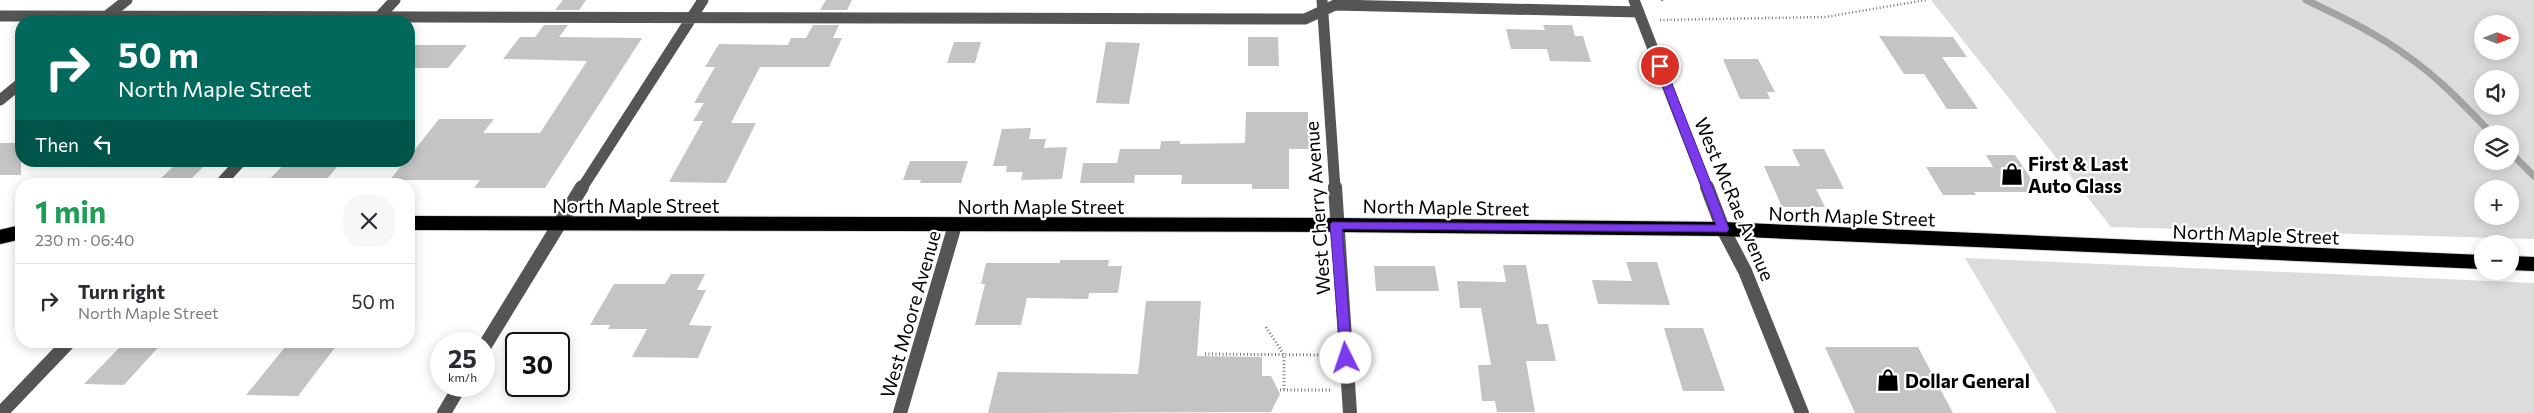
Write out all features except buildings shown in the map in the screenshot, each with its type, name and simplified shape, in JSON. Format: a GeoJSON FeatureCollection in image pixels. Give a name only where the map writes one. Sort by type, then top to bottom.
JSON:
{"type":"FeatureCollection","features":[{"type":"Feature","properties":{"kind":"main road","name":"North Maple Street"},"geometry":{"type":"LineString","coordinates":[[415,223],[1336,225],[1723,229],[2474,262]]}},
{"type":"Feature","properties":{"kind":"main road"},"geometry":{"type":"LineString","coordinates":[[0,237],[15,233]]}},
{"type":"Feature","properties":{"kind":"main road"},"geometry":{"type":"LineString","coordinates":[[2519,263],[2534,264]]}},
{"type":"Feature","properties":{"kind":"street"},"geometry":{"type":"LineString","coordinates":[[108,15],[127,0]]}},
{"type":"Feature","properties":{"kind":"street"},"geometry":{"type":"LineString","coordinates":[[381,15],[395,0]]}},
{"type":"Feature","properties":{"kind":"street"},"geometry":{"type":"LineString","coordinates":[[493,332],[559,223],[703,0]]}},
{"type":"Feature","properties":{"kind":"street","name":"West McRae Avenue"},"geometry":{"type":"LineString","coordinates":[[1634,0],[1723,229],[1745,270],[1802,413]]}},
{"type":"Feature","properties":{"kind":"street"},"geometry":{"type":"LineString","coordinates":[[415,19],[1305,19],[1323,5],[1640,16]]}},
{"type":"Feature","properties":{"kind":"street","name":"West Cherry Avenue"},"geometry":{"type":"LineString","coordinates":[[1323,5],[1336,225],[1350,413]]}},
{"type":"Feature","properties":{"kind":"street"},"geometry":{"type":"LineString","coordinates":[[0,16],[15,16]]}},
{"type":"Feature","properties":{"kind":"street"},"geometry":{"type":"LineString","coordinates":[[0,100],[15,88]]}},
{"type":"Feature","properties":{"kind":"street"},"geometry":{"type":"LineString","coordinates":[[225,178],[236,167]]}},
{"type":"Feature","properties":{"kind":"street","name":"West Moore Avenue"},"geometry":{"type":"LineString","coordinates":[[900,413],[955,225]]}},
{"type":"Feature","properties":{"kind":"street"},"geometry":{"type":"LineString","coordinates":[[1,413],[63,348]]}},
{"type":"Feature","properties":{"kind":"street"},"geometry":{"type":"LineString","coordinates":[[444,413],[453,397]]}},
{"type":"Feature","properties":{"kind":"path"},"geometry":{"type":"LineString","coordinates":[[1640,16],[1772,19],[1825,17],[1926,0]]}},
{"type":"Feature","properties":{"kind":"path"},"geometry":{"type":"LineString","coordinates":[[1266,327],[1284,354],[1282,390],[1348,390]]}},
{"type":"Feature","properties":{"kind":"path"},"geometry":{"type":"LineString","coordinates":[[1205,354],[1326,355]]}},
{"type":"Feature","properties":{"kind":"shaded area"},"geometry":{"type":"Polygon","coordinates":[[[1931,0],[2534,0],[2534,239],[2519,239],[2519,235],[2474,235],[2474,237],[2111,227],[1931,0]]]}},
{"type":"Feature","properties":{"kind":"shaded area"},"geometry":{"type":"Polygon","coordinates":[[[1965,258],[2534,283],[2534,413],[2057,413],[1965,258]]]}},
{"type":"Feature","properties":{"kind":"waterway"},"geometry":{"type":"LineString","coordinates":[[2306,0],[2346,19],[2398,49],[2443,85],[2483,125]]}},
{"type":"Feature","properties":{"kind":"waterway"},"geometry":{"type":"LineString","coordinates":[[2519,161],[2534,176]]}},
{"type":"Feature","properties":{"kind":"place","name":"First & Last Auto Glass"},"geometry":{"type":"Point","coordinates":[2012,174]}},
{"type":"Feature","properties":{"kind":"place","name":"Dollar General"},"geometry":{"type":"Point","coordinates":[1888,380]}},
{"type":"Feature","properties":{"kind":"route"},"geometry":{"type":"LineString","coordinates":[[1346,358],[1336,225],[1723,229],[1660,66]]}}]}
